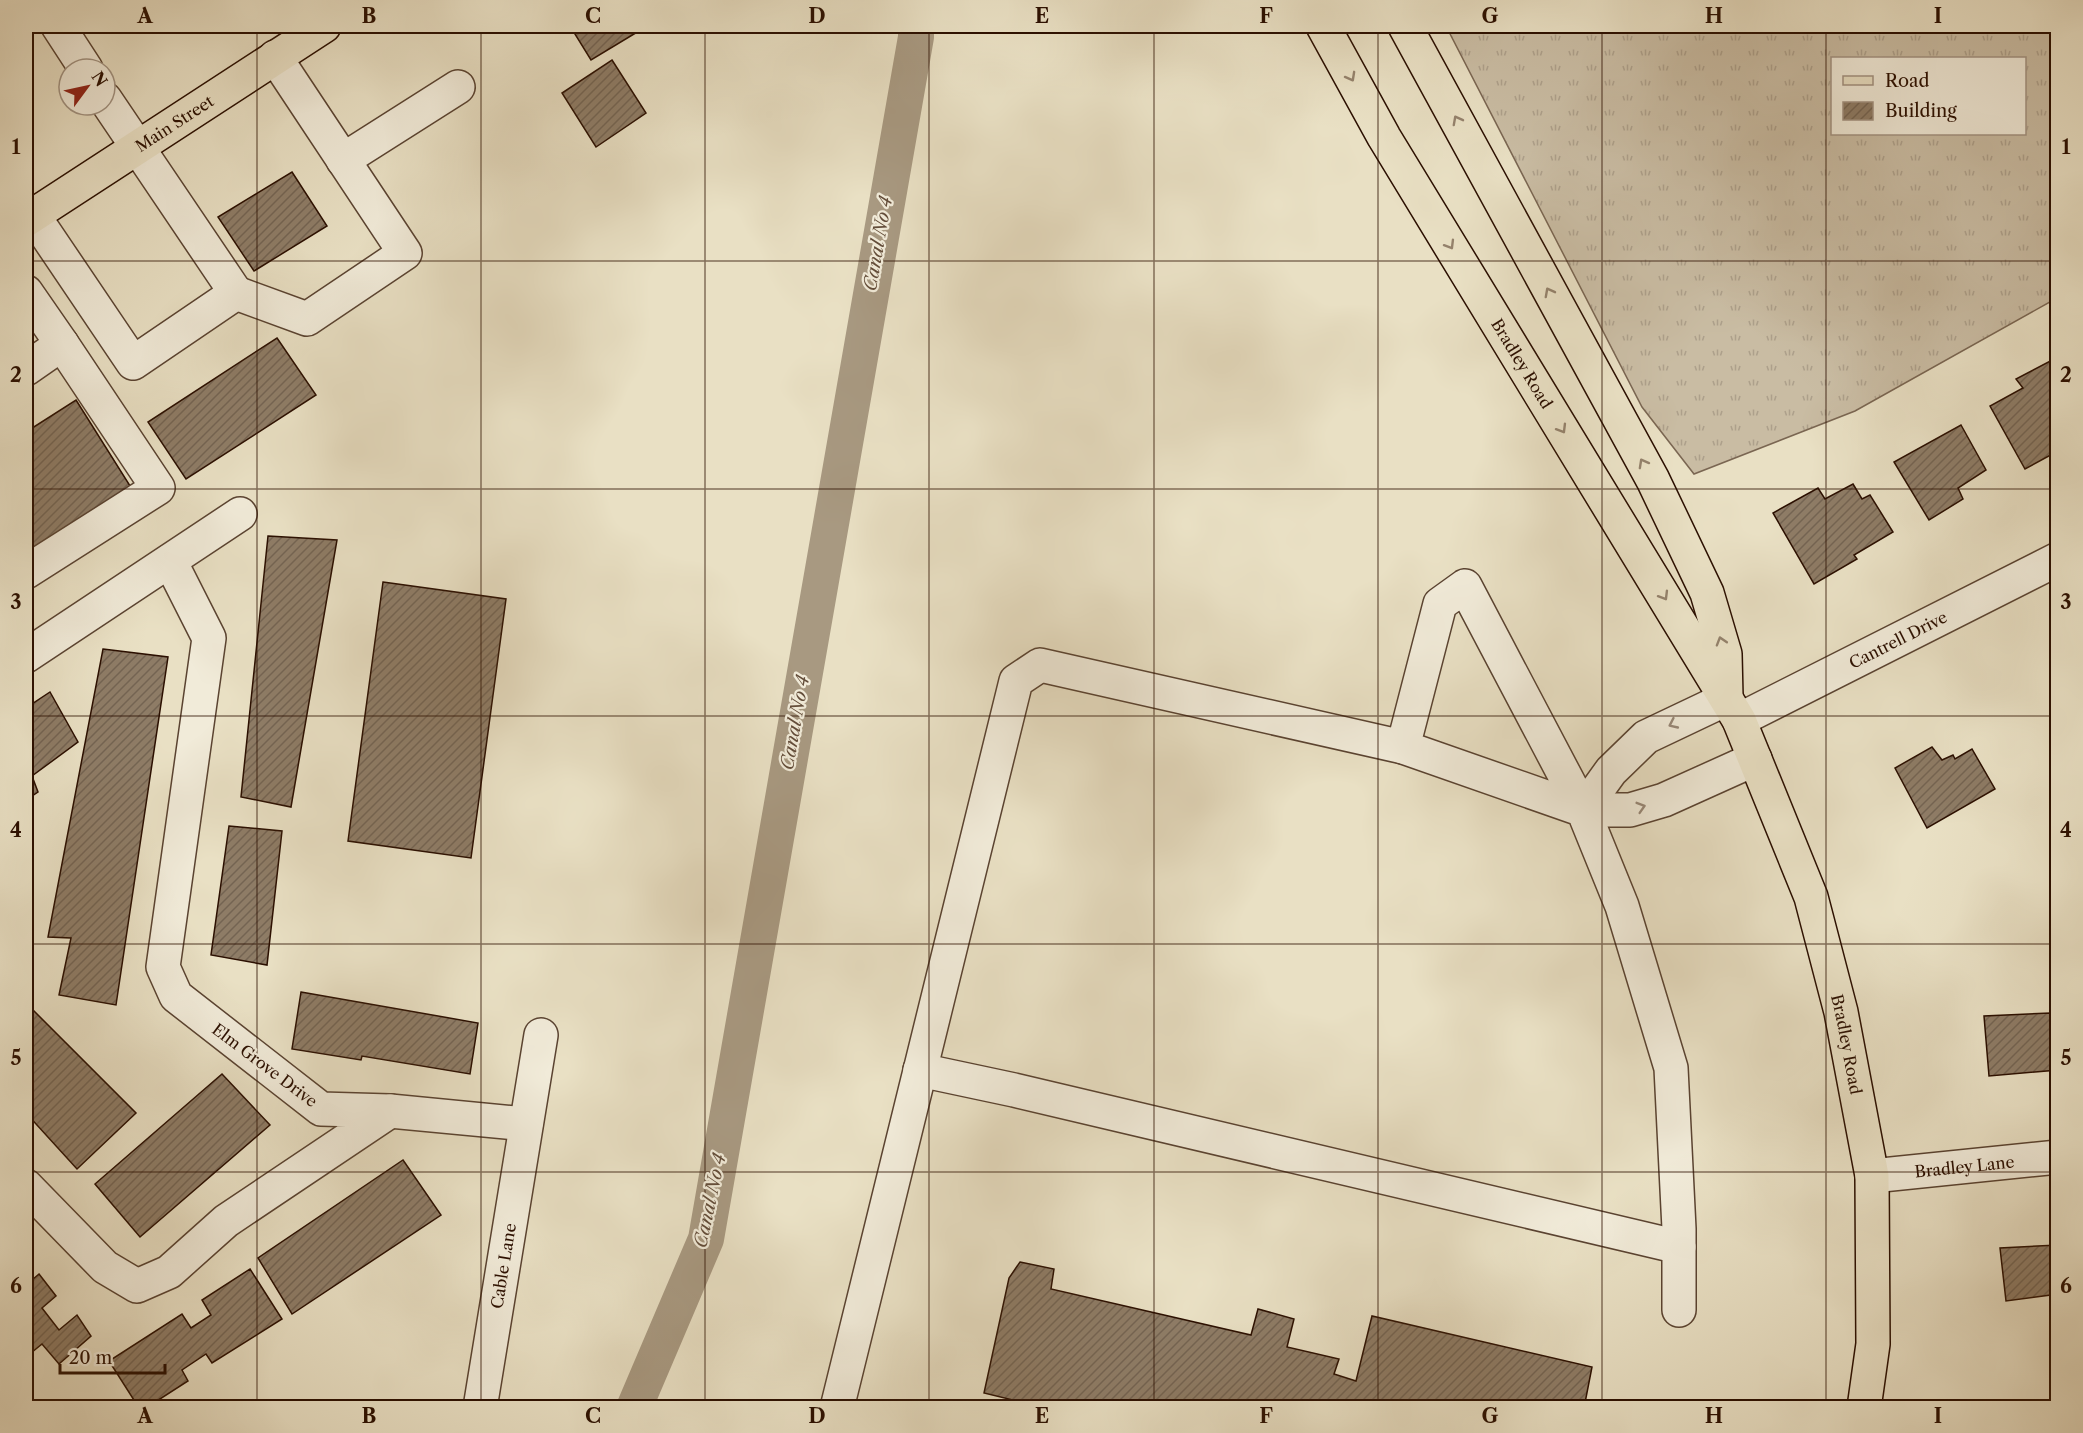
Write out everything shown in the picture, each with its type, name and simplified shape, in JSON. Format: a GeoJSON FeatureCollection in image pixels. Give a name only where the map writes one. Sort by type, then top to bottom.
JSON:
{"type":"FeatureCollection","features":[{"type":"Feature","properties":{"kind":"main road","name":"Main Street"},"geometry":{"type":"LineString","coordinates":[[29,217],[324,26]]}},
{"type":"Feature","properties":{"kind":"main road","name":"Bradley Road"},"geometry":{"type":"LineString","coordinates":[[1323,26],[1384,137],[1733,710],[1810,897],[1841,1012],[1872,1176],[1873,1344],[1864,1407]]}},
{"type":"Feature","properties":{"kind":"main road","name":"Bradley Road"},"geometry":{"type":"LineString","coordinates":[[1405,26],[1653,480],[1707,593],[1725,654],[1733,710]]}},
{"type":"Feature","properties":{"kind":"street"},"geometry":{"type":"LineString","coordinates":[[58,26],[78,57]]}},
{"type":"Feature","properties":{"kind":"street"},"geometry":{"type":"LineString","coordinates":[[117,117],[236,293],[307,319],[405,253],[274,57]]}},
{"type":"Feature","properties":{"kind":"street"},"geometry":{"type":"LineString","coordinates":[[344,160],[458,87]]}},
{"type":"Feature","properties":{"kind":"street"},"geometry":{"type":"LineString","coordinates":[[29,217],[134,363],[236,293]]}},
{"type":"Feature","properties":{"kind":"street"},"geometry":{"type":"LineString","coordinates":[[26,292],[158,488],[26,572]]}},
{"type":"Feature","properties":{"kind":"street"},"geometry":{"type":"LineString","coordinates":[[26,369],[62,344]]}},
{"type":"Feature","properties":{"kind":"street"},"geometry":{"type":"LineString","coordinates":[[26,656],[240,514]]}},
{"type":"Feature","properties":{"kind":"street","name":"Cantrell Drive"},"geometry":{"type":"LineString","coordinates":[[1583,810],[1611,771],[1646,737],[1733,710],[2058,559]]}},
{"type":"Feature","properties":{"kind":"street","name":"Elm Grove Drive"},"geometry":{"type":"LineString","coordinates":[[170,561],[208,638],[163,967],[176,996],[321,1109],[390,1112]]}},
{"type":"Feature","properties":{"kind":"street"},"geometry":{"type":"LineString","coordinates":[[1403,747],[1440,604],[1466,586],[1583,810],[1622,906],[1671,1068],[1679,1247],[1679,1310]]}},
{"type":"Feature","properties":{"kind":"street"},"geometry":{"type":"LineString","coordinates":[[837,1407],[1016,681],[1040,665],[1403,747],[1583,810],[1630,810],[1664,800],[1755,759]]}},
{"type":"Feature","properties":{"kind":"street","name":"Cable Lane"},"geometry":{"type":"LineString","coordinates":[[480,1407],[541,1035]]}},
{"type":"Feature","properties":{"kind":"street"},"geometry":{"type":"LineString","coordinates":[[920,1070],[1014,1090],[1679,1247]]}},
{"type":"Feature","properties":{"kind":"street"},"geometry":{"type":"LineString","coordinates":[[26,1186],[105,1267],[137,1286],[169,1272],[226,1221],[390,1112],[526,1124]]}},
{"type":"Feature","properties":{"kind":"street","name":"Bradley Lane"},"geometry":{"type":"LineString","coordinates":[[1872,1176],[2058,1157]]}},
{"type":"Feature","properties":{"kind":"green space"},"geometry":{"type":"Polygon","coordinates":[[[1446,26],[2057,26],[2057,298],[1855,411],[1694,474],[1642,407],[1446,26]]]}},
{"type":"Feature","properties":{"kind":"building"},"geometry":{"type":"Polygon","coordinates":[[[570,26],[635,26],[639,31],[591,60],[570,26]]]}},
{"type":"Feature","properties":{"kind":"building"},"geometry":{"type":"Polygon","coordinates":[[[612,60],[646,113],[596,147],[562,93],[612,60]]]}},
{"type":"Feature","properties":{"kind":"building"},"geometry":{"type":"Polygon","coordinates":[[[292,172],[327,226],[254,271],[218,217],[292,172]]]}},
{"type":"Feature","properties":{"kind":"building"},"geometry":{"type":"Polygon","coordinates":[[[277,338],[316,395],[186,479],[148,422],[277,338]]]}},
{"type":"Feature","properties":{"kind":"building"},"geometry":{"type":"Polygon","coordinates":[[[2058,357],[2058,451],[2025,469],[1990,406],[2023,388],[2016,379],[2058,357]]]}},
{"type":"Feature","properties":{"kind":"building"},"geometry":{"type":"Polygon","coordinates":[[[76,400],[132,489],[26,560],[26,432],[76,400]]]}},
{"type":"Feature","properties":{"kind":"building"},"geometry":{"type":"Polygon","coordinates":[[[1961,425],[1986,470],[1958,488],[1963,499],[1929,520],[1894,462],[1961,425]]]}},
{"type":"Feature","properties":{"kind":"building"},"geometry":{"type":"Polygon","coordinates":[[[1853,484],[1862,499],[1870,495],[1893,532],[1854,555],[1857,559],[1814,584],[1773,513],[1818,488],[1825,499],[1853,484]]]}},
{"type":"Feature","properties":{"kind":"building"},"geometry":{"type":"Polygon","coordinates":[[[268,536],[337,540],[291,807],[241,797],[268,536]]]}},
{"type":"Feature","properties":{"kind":"building"},"geometry":{"type":"Polygon","coordinates":[[[383,582],[506,599],[471,858],[348,841],[383,582]]]}},
{"type":"Feature","properties":{"kind":"building"},"geometry":{"type":"Polygon","coordinates":[[[103,649],[168,657],[116,1005],[59,995],[71,938],[48,937],[103,649]]]}},
{"type":"Feature","properties":{"kind":"building"},"geometry":{"type":"Polygon","coordinates":[[[50,692],[78,742],[32,776],[38,792],[26,800],[26,708],[50,692]]]}},
{"type":"Feature","properties":{"kind":"building"},"geometry":{"type":"Polygon","coordinates":[[[1932,747],[1942,760],[1953,755],[1955,759],[1972,749],[1995,789],[1927,828],[1895,768],[1932,747]]]}},
{"type":"Feature","properties":{"kind":"building"},"geometry":{"type":"Polygon","coordinates":[[[229,826],[282,831],[267,965],[211,955],[229,826]]]}},
{"type":"Feature","properties":{"kind":"building"},"geometry":{"type":"Polygon","coordinates":[[[301,992],[478,1023],[470,1074],[362,1056],[361,1060],[292,1049],[301,992]]]}},
{"type":"Feature","properties":{"kind":"building"},"geometry":{"type":"Polygon","coordinates":[[[26,1003],[136,1113],[77,1169],[26,1113],[26,1003]]]}},
{"type":"Feature","properties":{"kind":"building"},"geometry":{"type":"Polygon","coordinates":[[[2050,1013],[2051,1027],[2058,1026],[2058,1070],[1989,1076],[1984,1016],[2050,1013]]]}},
{"type":"Feature","properties":{"kind":"building"},"geometry":{"type":"Polygon","coordinates":[[[222,1074],[270,1125],[140,1237],[95,1184],[222,1074]]]}},
{"type":"Feature","properties":{"kind":"building"},"geometry":{"type":"Polygon","coordinates":[[[403,1160],[441,1215],[292,1314],[258,1258],[403,1160]]]}},
{"type":"Feature","properties":{"kind":"building"},"geometry":{"type":"Polygon","coordinates":[[[2058,1245],[2058,1294],[2006,1301],[2000,1248],[2058,1245]]]}},
{"type":"Feature","properties":{"kind":"building"},"geometry":{"type":"Polygon","coordinates":[[[1020,1262],[1054,1269],[1051,1289],[1251,1335],[1258,1309],[1294,1319],[1287,1347],[1339,1359],[1334,1374],[1356,1381],[1372,1316],[1592,1367],[1584,1408],[1046,1408],[984,1393],[1009,1278],[1020,1262]]]}},
{"type":"Feature","properties":{"kind":"building"},"geometry":{"type":"Polygon","coordinates":[[[250,1269],[282,1319],[212,1363],[206,1354],[182,1370],[188,1381],[146,1408],[139,1408],[109,1361],[182,1314],[191,1328],[211,1315],[202,1300],[250,1269]]]}},
{"type":"Feature","properties":{"kind":"building"},"geometry":{"type":"Polygon","coordinates":[[[39,1274],[56,1296],[42,1308],[59,1330],[77,1315],[91,1336],[59,1364],[42,1344],[31,1353],[26,1347],[26,1285],[39,1274]]]}},
{"type":"Feature","properties":{"kind":"waterway","name":"Canal No 4"},"geometry":{"type":"LineString","coordinates":[[634,1408],[706,1239],[916,37],[916,26]]}}]}
